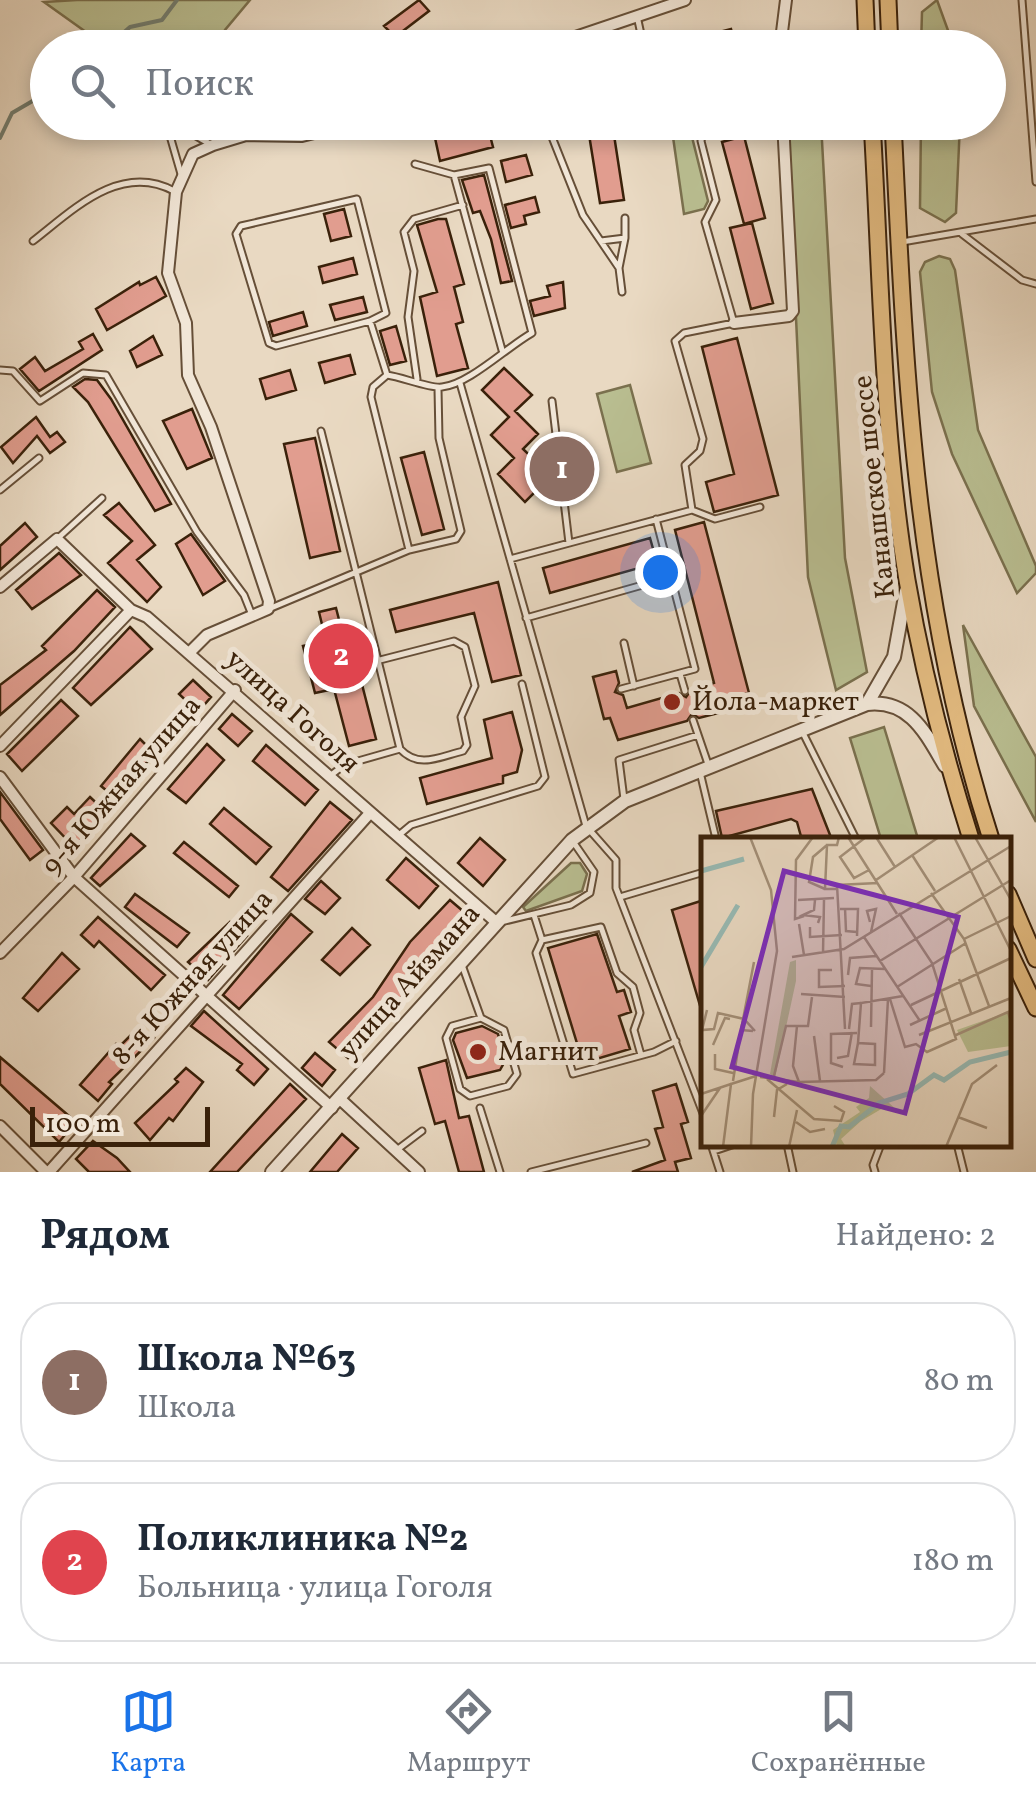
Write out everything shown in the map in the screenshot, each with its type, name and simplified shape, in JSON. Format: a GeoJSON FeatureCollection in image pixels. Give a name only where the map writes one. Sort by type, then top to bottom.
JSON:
{"type":"FeatureCollection","features":[{"type":"Feature","properties":{"kind":"main road"},"geometry":{"type":"LineString","coordinates":[[865,0],[867,30]]}},
{"type":"Feature","properties":{"kind":"main road"},"geometry":{"type":"LineString","coordinates":[[888,0],[889,30]]}},
{"type":"Feature","properties":{"kind":"main road","name":"Канашское шоссе"},"geometry":{"type":"LineString","coordinates":[[873,140],[890,438],[907,578],[951,777],[970,837]]}},
{"type":"Feature","properties":{"kind":"main road","name":"Канашское шоссе"},"geometry":{"type":"LineString","coordinates":[[894,140],[912,451],[927,577],[957,716],[990,837]]}},
{"type":"Feature","properties":{"kind":"main road"},"geometry":{"type":"LineString","coordinates":[[1011,901],[1036,959]]}},
{"type":"Feature","properties":{"kind":"main road"},"geometry":{"type":"LineString","coordinates":[[1011,955],[1036,1008]]}},
{"type":"Feature","properties":{"kind":"street"},"geometry":{"type":"LineString","coordinates":[[592,30],[685,0]]}},
{"type":"Feature","properties":{"kind":"street"},"geometry":{"type":"LineString","coordinates":[[782,30],[786,0]]}},
{"type":"Feature","properties":{"kind":"street"},"geometry":{"type":"LineString","coordinates":[[190,652],[207,635],[268,609],[267,592],[188,374],[186,324],[168,272],[176,192],[182,177],[194,154],[228,140]]}},
{"type":"Feature","properties":{"kind":"street"},"geometry":{"type":"LineString","coordinates":[[734,323],[789,316],[793,310],[784,140]]}},
{"type":"Feature","properties":{"kind":"street"},"geometry":{"type":"LineString","coordinates":[[0,586],[56,538]]}},
{"type":"Feature","properties":{"kind":"street","name":"улица Гоголя"},"geometry":{"type":"LineString","coordinates":[[56,538],[131,610],[147,617],[235,690],[496,922]]}},
{"type":"Feature","properties":{"kind":"street"},"geometry":{"type":"LineString","coordinates":[[907,578],[894,656],[867,704],[889,704],[906,711],[951,777]]}},
{"type":"Feature","properties":{"kind":"street"},"geometry":{"type":"LineString","coordinates":[[0,746],[131,610]]}},
{"type":"Feature","properties":{"kind":"street","name":"9-я Южная улица"},"geometry":{"type":"LineString","coordinates":[[0,953],[74,876],[235,690]]}},
{"type":"Feature","properties":{"kind":"street","name":"улица Айзмана"},"geometry":{"type":"LineString","coordinates":[[272,1172],[586,826],[625,801],[867,704]]}},
{"type":"Feature","properties":{"kind":"street"},"geometry":{"type":"LineString","coordinates":[[0,776],[74,876],[206,998],[396,1150],[418,1172]]}},
{"type":"Feature","properties":{"kind":"street","name":"8-я Южная улица"},"geometry":{"type":"LineString","coordinates":[[47,1172],[370,814]]}},
{"type":"Feature","properties":{"kind":"street"},"geometry":{"type":"LineString","coordinates":[[0,1126],[47,1172]]}},
{"type":"Feature","properties":{"kind":"lane"},"geometry":{"type":"LineString","coordinates":[[1022,0],[1036,182]]}},
{"type":"Feature","properties":{"kind":"lane"},"geometry":{"type":"LineString","coordinates":[[637,14],[640,30]]}},
{"type":"Feature","properties":{"kind":"lane"},"geometry":{"type":"LineString","coordinates":[[173,140],[182,177]]}},
{"type":"Feature","properties":{"kind":"lane"},"geometry":{"type":"LineString","coordinates":[[205,140],[213,144]]}},
{"type":"Feature","properties":{"kind":"lane"},"geometry":{"type":"LineString","coordinates":[[553,140],[584,216],[619,268]]}},
{"type":"Feature","properties":{"kind":"lane"},"geometry":{"type":"LineString","coordinates":[[692,510],[684,465],[700,451],[703,439],[675,341],[684,334],[734,323],[705,222],[716,200],[701,140]]}},
{"type":"Feature","properties":{"kind":"lane"},"geometry":{"type":"LineString","coordinates":[[410,550],[371,397],[373,387],[387,375],[417,379],[438,388],[460,383],[502,350],[532,333],[489,168],[454,175],[415,164]]}},
{"type":"Feature","properties":{"kind":"lane"},"geometry":{"type":"LineString","coordinates":[[454,175],[502,350]]}},
{"type":"Feature","properties":{"kind":"lane"},"geometry":{"type":"LineString","coordinates":[[34,241],[89,198],[116,185],[142,182],[176,192]]}},
{"type":"Feature","properties":{"kind":"lane"},"geometry":{"type":"LineString","coordinates":[[356,200],[386,313],[370,321],[276,346],[269,343],[236,234],[240,226],[356,200]]}},
{"type":"Feature","properties":{"kind":"lane"},"geometry":{"type":"LineString","coordinates":[[417,379],[408,317],[414,272],[404,232],[414,219],[463,205]]}},
{"type":"Feature","properties":{"kind":"lane"},"geometry":{"type":"LineString","coordinates":[[622,292],[619,268],[625,218]]}},
{"type":"Feature","properties":{"kind":"lane"},"geometry":{"type":"LineString","coordinates":[[899,242],[1036,220]]}},
{"type":"Feature","properties":{"kind":"lane"},"geometry":{"type":"LineString","coordinates":[[962,234],[1022,280],[1036,284]]}},
{"type":"Feature","properties":{"kind":"lane"},"geometry":{"type":"LineString","coordinates":[[601,242],[625,238]]}},
{"type":"Feature","properties":{"kind":"lane"},"geometry":{"type":"LineString","coordinates":[[370,321],[387,375]]}},
{"type":"Feature","properties":{"kind":"lane"},"geometry":{"type":"LineString","coordinates":[[0,370],[13,371],[40,401],[83,373],[106,375],[197,532],[244,595],[252,615]]}},
{"type":"Feature","properties":{"kind":"lane"},"geometry":{"type":"LineString","coordinates":[[460,383],[586,826],[612,851],[620,898],[701,1096]]}},
{"type":"Feature","properties":{"kind":"lane"},"geometry":{"type":"LineString","coordinates":[[268,609],[354,570],[410,550],[456,540],[462,530],[439,438],[438,388]]}},
{"type":"Feature","properties":{"kind":"lane"},"geometry":{"type":"LineString","coordinates":[[552,401],[569,543]]}},
{"type":"Feature","properties":{"kind":"lane"},"geometry":{"type":"LineString","coordinates":[[321,431],[400,749],[410,760],[421,762],[463,751],[467,745],[461,718],[475,686],[465,646],[454,640],[380,660]]}},
{"type":"Feature","properties":{"kind":"lane"},"geometry":{"type":"LineString","coordinates":[[0,490],[39,458]]}},
{"type":"Feature","properties":{"kind":"lane"},"geometry":{"type":"LineString","coordinates":[[56,538],[102,498]]}},
{"type":"Feature","properties":{"kind":"lane"},"geometry":{"type":"LineString","coordinates":[[510,559],[692,510],[714,519],[760,508]]}},
{"type":"Feature","properties":{"kind":"lane"},"geometry":{"type":"LineString","coordinates":[[621,689],[695,669],[656,520]]}},
{"type":"Feature","properties":{"kind":"lane"},"geometry":{"type":"LineString","coordinates":[[526,618],[671,578]]}},
{"type":"Feature","properties":{"kind":"lane"},"geometry":{"type":"LineString","coordinates":[[624,643],[634,686]]}},
{"type":"Feature","properties":{"kind":"lane"},"geometry":{"type":"LineString","coordinates":[[680,674],[685,691]]}},
{"type":"Feature","properties":{"kind":"lane"},"geometry":{"type":"LineString","coordinates":[[396,837],[411,825],[538,786],[546,777],[522,684]]}},
{"type":"Feature","properties":{"kind":"lane"},"geometry":{"type":"LineString","coordinates":[[693,720],[716,837]]}},
{"type":"Feature","properties":{"kind":"lane"},"geometry":{"type":"LineString","coordinates":[[802,731],[855,837]]}},
{"type":"Feature","properties":{"kind":"lane"},"geometry":{"type":"LineString","coordinates":[[625,801],[619,760],[698,735]]}},
{"type":"Feature","properties":{"kind":"lane"},"geometry":{"type":"LineString","coordinates":[[330,776],[344,765],[400,749]]}},
{"type":"Feature","properties":{"kind":"lane"},"geometry":{"type":"LineString","coordinates":[[496,922],[581,900],[596,882],[587,858],[572,840]]}},
{"type":"Feature","properties":{"kind":"lane"},"geometry":{"type":"LineString","coordinates":[[620,898],[701,873]]}},
{"type":"Feature","properties":{"kind":"lane"},"geometry":{"type":"LineString","coordinates":[[534,915],[542,940],[536,953],[570,1070],[580,1072],[676,1041]]}},
{"type":"Feature","properties":{"kind":"lane"},"geometry":{"type":"LineString","coordinates":[[542,940],[601,927],[617,973],[633,986],[640,1013],[634,1030],[641,1055]]}},
{"type":"Feature","properties":{"kind":"lane"},"geometry":{"type":"LineString","coordinates":[[461,962],[481,1018],[504,1030],[517,1074],[508,1086],[470,1096],[460,1089],[446,1032],[481,1018]]}},
{"type":"Feature","properties":{"kind":"lane"},"geometry":{"type":"LineString","coordinates":[[480,1108],[500,1172]]}},
{"type":"Feature","properties":{"kind":"lane"},"geometry":{"type":"LineString","coordinates":[[396,1150],[422,1131]]}},
{"type":"Feature","properties":{"kind":"lane"},"geometry":{"type":"LineString","coordinates":[[534,1172],[646,1143]]}},
{"type":"Feature","properties":{"kind":"lane"},"geometry":{"type":"LineString","coordinates":[[788,1147],[793,1172]]}},
{"type":"Feature","properties":{"kind":"lane"},"geometry":{"type":"LineString","coordinates":[[875,1172],[873,1165],[881,1147]]}},
{"type":"Feature","properties":{"kind":"lane"},"geometry":{"type":"LineString","coordinates":[[959,1147],[964,1172]]}},
{"type":"Feature","properties":{"kind":"lane"},"geometry":{"type":"LineString","coordinates":[[712,1148],[720,1172]]}},
{"type":"Feature","properties":{"kind":"green space"},"geometry":{"type":"Polygon","coordinates":[[[250,0],[225,30],[83,30],[44,2],[250,0]]]}},
{"type":"Feature","properties":{"kind":"green space"},"geometry":{"type":"Polygon","coordinates":[[[937,0],[948,30],[921,30],[922,12],[937,0]]]}},
{"type":"Feature","properties":{"kind":"green space"},"geometry":{"type":"Polygon","coordinates":[[[673,140],[693,140],[708,201],[704,209],[684,214],[673,140]]]}},
{"type":"Feature","properties":{"kind":"green space"},"geometry":{"type":"Polygon","coordinates":[[[788,140],[822,140],[845,558],[867,672],[836,690],[808,577],[788,140]]]}},
{"type":"Feature","properties":{"kind":"green space"},"geometry":{"type":"Polygon","coordinates":[[[921,140],[959,140],[956,213],[945,222],[920,208],[921,140]]]}},
{"type":"Feature","properties":{"kind":"green space"},"geometry":{"type":"Polygon","coordinates":[[[939,256],[950,259],[955,270],[978,430],[1036,566],[1036,573],[1017,593],[952,454],[932,392],[920,272],[925,262],[939,256]]]}},
{"type":"Feature","properties":{"kind":"green space"},"geometry":{"type":"Polygon","coordinates":[[[630,385],[651,463],[617,472],[597,394],[630,385]]]}},
{"type":"Feature","properties":{"kind":"green space"},"geometry":{"type":"Polygon","coordinates":[[[963,625],[1036,757],[1036,822],[974,706],[963,625]]]}},
{"type":"Feature","properties":{"kind":"green space"},"geometry":{"type":"Polygon","coordinates":[[[884,727],[917,837],[880,837],[850,738],[884,727]]]}},
{"type":"Feature","properties":{"kind":"green space"},"geometry":{"type":"Polygon","coordinates":[[[571,863],[580,863],[587,874],[582,891],[526,911],[523,907],[571,863]]]}},
{"type":"Feature","properties":{"kind":"building"},"geometry":{"type":"Polygon","coordinates":[[[419,0],[429,11],[404,30],[388,30],[384,26],[419,0]]]}},
{"type":"Feature","properties":{"kind":"building"},"geometry":{"type":"Polygon","coordinates":[[[435,140],[491,140],[493,147],[440,161],[435,140]]]}},
{"type":"Feature","properties":{"kind":"building"},"geometry":{"type":"Polygon","coordinates":[[[590,140],[615,140],[624,200],[600,203],[590,140]]]}},
{"type":"Feature","properties":{"kind":"building"},"geometry":{"type":"Polygon","coordinates":[[[745,140],[765,218],[744,224],[722,142],[745,140]]]}},
{"type":"Feature","properties":{"kind":"building"},"geometry":{"type":"Polygon","coordinates":[[[526,155],[532,175],[506,182],[501,161],[526,155]]]}},
{"type":"Feature","properties":{"kind":"building"},"geometry":{"type":"Polygon","coordinates":[[[484,175],[512,281],[501,283],[491,239],[480,211],[473,213],[462,180],[484,175]]]}},
{"type":"Feature","properties":{"kind":"building"},"geometry":{"type":"Polygon","coordinates":[[[535,197],[539,212],[524,216],[526,224],[511,228],[505,205],[535,197]]]}},
{"type":"Feature","properties":{"kind":"building"},"geometry":{"type":"Polygon","coordinates":[[[344,209],[351,236],[331,241],[324,214],[344,209]]]}},
{"type":"Feature","properties":{"kind":"building"},"geometry":{"type":"Polygon","coordinates":[[[446,219],[464,284],[454,287],[463,322],[456,324],[468,368],[437,376],[420,297],[437,292],[417,225],[446,219]]]}},
{"type":"Feature","properties":{"kind":"building"},"geometry":{"type":"Polygon","coordinates":[[[752,223],[773,303],[751,309],[730,228],[752,223]]]}},
{"type":"Feature","properties":{"kind":"building"},"geometry":{"type":"Polygon","coordinates":[[[353,258],[357,274],[323,283],[319,267],[353,258]]]}},
{"type":"Feature","properties":{"kind":"building"},"geometry":{"type":"Polygon","coordinates":[[[156,277],[166,296],[107,330],[96,309],[139,282],[140,285],[156,277]]]}},
{"type":"Feature","properties":{"kind":"building"},"geometry":{"type":"Polygon","coordinates":[[[563,282],[565,308],[534,316],[530,301],[550,296],[547,286],[563,282]]]}},
{"type":"Feature","properties":{"kind":"building"},"geometry":{"type":"Polygon","coordinates":[[[363,297],[367,312],[335,320],[330,305],[363,297]]]}},
{"type":"Feature","properties":{"kind":"building"},"geometry":{"type":"Polygon","coordinates":[[[303,312],[307,326],[273,336],[269,322],[303,312]]]}},
{"type":"Feature","properties":{"kind":"building"},"geometry":{"type":"Polygon","coordinates":[[[396,326],[406,361],[390,365],[380,331],[396,326]]]}},
{"type":"Feature","properties":{"kind":"building"},"geometry":{"type":"Polygon","coordinates":[[[93,334],[102,350],[39,391],[20,369],[35,357],[45,371],[83,349],[79,342],[93,334]]]}},
{"type":"Feature","properties":{"kind":"building"},"geometry":{"type":"Polygon","coordinates":[[[153,336],[162,355],[137,367],[130,351],[153,336]]]}},
{"type":"Feature","properties":{"kind":"building"},"geometry":{"type":"Polygon","coordinates":[[[737,338],[778,495],[714,512],[706,482],[734,474],[702,347],[737,338]]]}},
{"type":"Feature","properties":{"kind":"building"},"geometry":{"type":"Polygon","coordinates":[[[350,355],[355,374],[325,383],[319,363],[350,355]]]}},
{"type":"Feature","properties":{"kind":"building"},"geometry":{"type":"Polygon","coordinates":[[[504,368],[532,395],[515,411],[538,434],[523,449],[551,476],[525,502],[498,474],[514,458],[491,435],[509,417],[482,390],[504,368]]]}},
{"type":"Feature","properties":{"kind":"building"},"geometry":{"type":"Polygon","coordinates":[[[290,370],[296,390],[266,399],[260,379],[290,370]]]}},
{"type":"Feature","properties":{"kind":"building"},"geometry":{"type":"Polygon","coordinates":[[[85,379],[97,380],[111,399],[171,504],[155,511],[88,402],[73,387],[85,379]]]}},
{"type":"Feature","properties":{"kind":"building"},"geometry":{"type":"Polygon","coordinates":[[[192,409],[212,458],[187,469],[163,421],[192,409]]]}},
{"type":"Feature","properties":{"kind":"building"},"geometry":{"type":"Polygon","coordinates":[[[36,417],[50,437],[57,432],[65,442],[50,453],[37,436],[13,463],[1,447],[36,417]]]}},
{"type":"Feature","properties":{"kind":"building"},"geometry":{"type":"Polygon","coordinates":[[[315,438],[340,551],[310,558],[284,444],[315,438]]]}},
{"type":"Feature","properties":{"kind":"building"},"geometry":{"type":"Polygon","coordinates":[[[424,452],[444,529],[422,535],[401,458],[424,452]]]}},
{"type":"Feature","properties":{"kind":"building"},"geometry":{"type":"Polygon","coordinates":[[[119,503],[155,545],[137,560],[161,587],[147,602],[108,563],[132,541],[104,515],[119,503]]]}},
{"type":"Feature","properties":{"kind":"building"},"geometry":{"type":"Polygon","coordinates":[[[704,522],[749,693],[719,701],[722,712],[699,718],[692,714],[687,721],[618,740],[610,718],[604,719],[593,677],[616,671],[619,683],[615,692],[623,695],[627,708],[679,693],[686,697],[691,690],[714,683],[675,530],[704,522]]]}},
{"type":"Feature","properties":{"kind":"building"},"geometry":{"type":"Polygon","coordinates":[[[25,523],[37,537],[0,570],[0,546],[25,523]]]}},
{"type":"Feature","properties":{"kind":"building"},"geometry":{"type":"Polygon","coordinates":[[[191,534],[225,581],[203,595],[176,544],[191,534]]]}},
{"type":"Feature","properties":{"kind":"building"},"geometry":{"type":"Polygon","coordinates":[[[650,538],[657,563],[550,593],[543,568],[650,538]]]}},
{"type":"Feature","properties":{"kind":"building"},"geometry":{"type":"Polygon","coordinates":[[[59,553],[81,575],[32,609],[16,590],[59,553]]]}},
{"type":"Feature","properties":{"kind":"building"},"geometry":{"type":"Polygon","coordinates":[[[498,582],[521,675],[492,682],[474,613],[396,632],[390,610],[498,582]]]}},
{"type":"Feature","properties":{"kind":"building"},"geometry":{"type":"Polygon","coordinates":[[[97,590],[115,607],[74,651],[0,715],[0,685],[46,650],[42,646],[97,590]]]}},
{"type":"Feature","properties":{"kind":"building"},"geometry":{"type":"Polygon","coordinates":[[[336,608],[352,670],[358,669],[376,739],[349,746],[334,689],[315,693],[303,646],[326,641],[319,612],[336,608]]]}},
{"type":"Feature","properties":{"kind":"building"},"geometry":{"type":"Polygon","coordinates":[[[130,627],[152,649],[91,705],[73,688],[130,627]]]}},
{"type":"Feature","properties":{"kind":"building"},"geometry":{"type":"Polygon","coordinates":[[[193,680],[211,697],[198,712],[179,694],[193,680]]]}},
{"type":"Feature","properties":{"kind":"building"},"geometry":{"type":"Polygon","coordinates":[[[61,700],[78,716],[22,771],[7,754],[61,700]]]}},
{"type":"Feature","properties":{"kind":"building"},"geometry":{"type":"Polygon","coordinates":[[[512,712],[522,750],[517,772],[503,776],[503,783],[427,804],[420,778],[492,758],[484,720],[512,712]]]}},
{"type":"Feature","properties":{"kind":"building"},"geometry":{"type":"Polygon","coordinates":[[[232,714],[252,731],[238,746],[219,729],[232,714]]]}},
{"type":"Feature","properties":{"kind":"building"},"geometry":{"type":"Polygon","coordinates":[[[140,739],[154,753],[118,800],[101,786],[140,739]]]}},
{"type":"Feature","properties":{"kind":"building"},"geometry":{"type":"Polygon","coordinates":[[[207,744],[224,760],[186,803],[168,789],[207,744]]]}},
{"type":"Feature","properties":{"kind":"building"},"geometry":{"type":"Polygon","coordinates":[[[266,745],[318,790],[305,805],[253,761],[266,745]]]}},
{"type":"Feature","properties":{"kind":"building"},"geometry":{"type":"Polygon","coordinates":[[[812,789],[831,837],[801,837],[797,822],[791,819],[722,837],[716,811],[812,789]]]}},
{"type":"Feature","properties":{"kind":"building"},"geometry":{"type":"Polygon","coordinates":[[[0,792],[43,850],[30,860],[0,819],[0,792]]]}},
{"type":"Feature","properties":{"kind":"building"},"geometry":{"type":"Polygon","coordinates":[[[90,797],[107,813],[74,847],[51,823],[67,807],[74,814],[90,797]]]}},
{"type":"Feature","properties":{"kind":"building"},"geometry":{"type":"Polygon","coordinates":[[[330,802],[352,820],[288,891],[271,877],[330,802]]]}},
{"type":"Feature","properties":{"kind":"building"},"geometry":{"type":"Polygon","coordinates":[[[224,808],[271,847],[256,864],[210,824],[224,808]]]}},
{"type":"Feature","properties":{"kind":"building"},"geometry":{"type":"Polygon","coordinates":[[[131,834],[145,846],[100,886],[91,878],[131,834]]]}},
{"type":"Feature","properties":{"kind":"building"},"geometry":{"type":"Polygon","coordinates":[[[480,838],[505,860],[483,886],[458,863],[480,838]]]}},
{"type":"Feature","properties":{"kind":"building"},"geometry":{"type":"Polygon","coordinates":[[[184,842],[238,886],[229,897],[174,853],[184,842]]]}},
{"type":"Feature","properties":{"kind":"building"},"geometry":{"type":"Polygon","coordinates":[[[406,858],[438,886],[419,908],[387,880],[406,858]]]}},
{"type":"Feature","properties":{"kind":"building"},"geometry":{"type":"Polygon","coordinates":[[[321,881],[340,898],[325,914],[305,899],[321,881]]]}},
{"type":"Feature","properties":{"kind":"building"},"geometry":{"type":"Polygon","coordinates":[[[135,894],[189,933],[177,947],[125,907],[135,894]]]}},
{"type":"Feature","properties":{"kind":"building"},"geometry":{"type":"Polygon","coordinates":[[[450,900],[471,918],[348,1058],[329,1042],[373,997],[410,942],[450,900]]]}},
{"type":"Feature","properties":{"kind":"building"},"geometry":{"type":"Polygon","coordinates":[[[701,901],[701,1009],[672,910],[701,901]]]}},
{"type":"Feature","properties":{"kind":"building"},"geometry":{"type":"Polygon","coordinates":[[[291,914],[312,932],[239,1009],[223,995],[291,914]]]}},
{"type":"Feature","properties":{"kind":"building"},"geometry":{"type":"Polygon","coordinates":[[[98,917],[165,975],[151,990],[99,941],[94,947],[81,935],[98,917]]]}},
{"type":"Feature","properties":{"kind":"building"},"geometry":{"type":"Polygon","coordinates":[[[230,922],[247,936],[208,980],[188,962],[230,922]]]}},
{"type":"Feature","properties":{"kind":"building"},"geometry":{"type":"Polygon","coordinates":[[[352,928],[370,945],[340,975],[322,960],[352,928]]]}},
{"type":"Feature","properties":{"kind":"building"},"geometry":{"type":"Polygon","coordinates":[[[597,934],[617,992],[624,990],[631,1012],[619,1016],[630,1049],[583,1063],[548,948],[597,934]]]}},
{"type":"Feature","properties":{"kind":"building"},"geometry":{"type":"Polygon","coordinates":[[[62,953],[79,969],[38,1011],[23,998],[62,953]]]}},
{"type":"Feature","properties":{"kind":"building"},"geometry":{"type":"Polygon","coordinates":[[[204,1011],[268,1069],[254,1085],[237,1070],[242,1064],[191,1026],[204,1011]]]}},
{"type":"Feature","properties":{"kind":"building","name":"Магнит"},"geometry":{"type":"Polygon","coordinates":[[[482,1026],[498,1034],[505,1061],[500,1070],[467,1078],[453,1040],[456,1033],[482,1026]]]}},
{"type":"Feature","properties":{"kind":"building"},"geometry":{"type":"Polygon","coordinates":[[[139,1027],[154,1038],[109,1082],[112,1084],[98,1101],[80,1085],[116,1044],[119,1047],[139,1027]]]}},
{"type":"Feature","properties":{"kind":"building"},"geometry":{"type":"Polygon","coordinates":[[[315,1053],[335,1070],[322,1086],[302,1068],[315,1053]]]}},
{"type":"Feature","properties":{"kind":"building"},"geometry":{"type":"Polygon","coordinates":[[[0,1057],[76,1122],[59,1142],[0,1084],[0,1057]]]}},
{"type":"Feature","properties":{"kind":"building"},"geometry":{"type":"Polygon","coordinates":[[[446,1060],[459,1118],[469,1116],[484,1172],[459,1172],[445,1121],[435,1124],[419,1068],[446,1060]]]}},
{"type":"Feature","properties":{"kind":"building"},"geometry":{"type":"Polygon","coordinates":[[[186,1068],[203,1082],[173,1121],[169,1118],[150,1140],[135,1123],[178,1082],[175,1079],[186,1068]]]}},
{"type":"Feature","properties":{"kind":"building"},"geometry":{"type":"Polygon","coordinates":[[[290,1084],[306,1099],[237,1172],[210,1172],[290,1084]]]}},
{"type":"Feature","properties":{"kind":"building"},"geometry":{"type":"Polygon","coordinates":[[[676,1084],[688,1122],[681,1124],[691,1158],[675,1162],[678,1172],[632,1172],[665,1160],[655,1129],[663,1127],[653,1091],[676,1084]]]}},
{"type":"Feature","properties":{"kind":"building"},"geometry":{"type":"Polygon","coordinates":[[[342,1134],[358,1148],[337,1172],[310,1172],[342,1134]]]}},
{"type":"Feature","properties":{"kind":"building"},"geometry":{"type":"Polygon","coordinates":[[[93,1141],[130,1172],[89,1172],[76,1159],[93,1141]]]}},
{"type":"Feature","properties":{"kind":"waterway"},"geometry":{"type":"LineString","coordinates":[[127,30],[162,20],[177,0]]}},
{"type":"Feature","properties":{"kind":"waterway"},"geometry":{"type":"LineString","coordinates":[[0,138],[12,113],[30,102]]}},
{"type":"Feature","properties":{"kind":"place","name":"Школа №63"},"geometry":{"type":"Point","coordinates":[562,469]}},
{"type":"Feature","properties":{"kind":"place","name":"Поликлиника №2"},"geometry":{"type":"Point","coordinates":[341,656]}},
{"type":"Feature","properties":{"kind":"place","name":"Йола-маркет"},"geometry":{"type":"Point","coordinates":[672,702]}},
{"type":"Feature","properties":{"kind":"place","name":"Магнит"},"geometry":{"type":"Point","coordinates":[478,1052]}}]}
